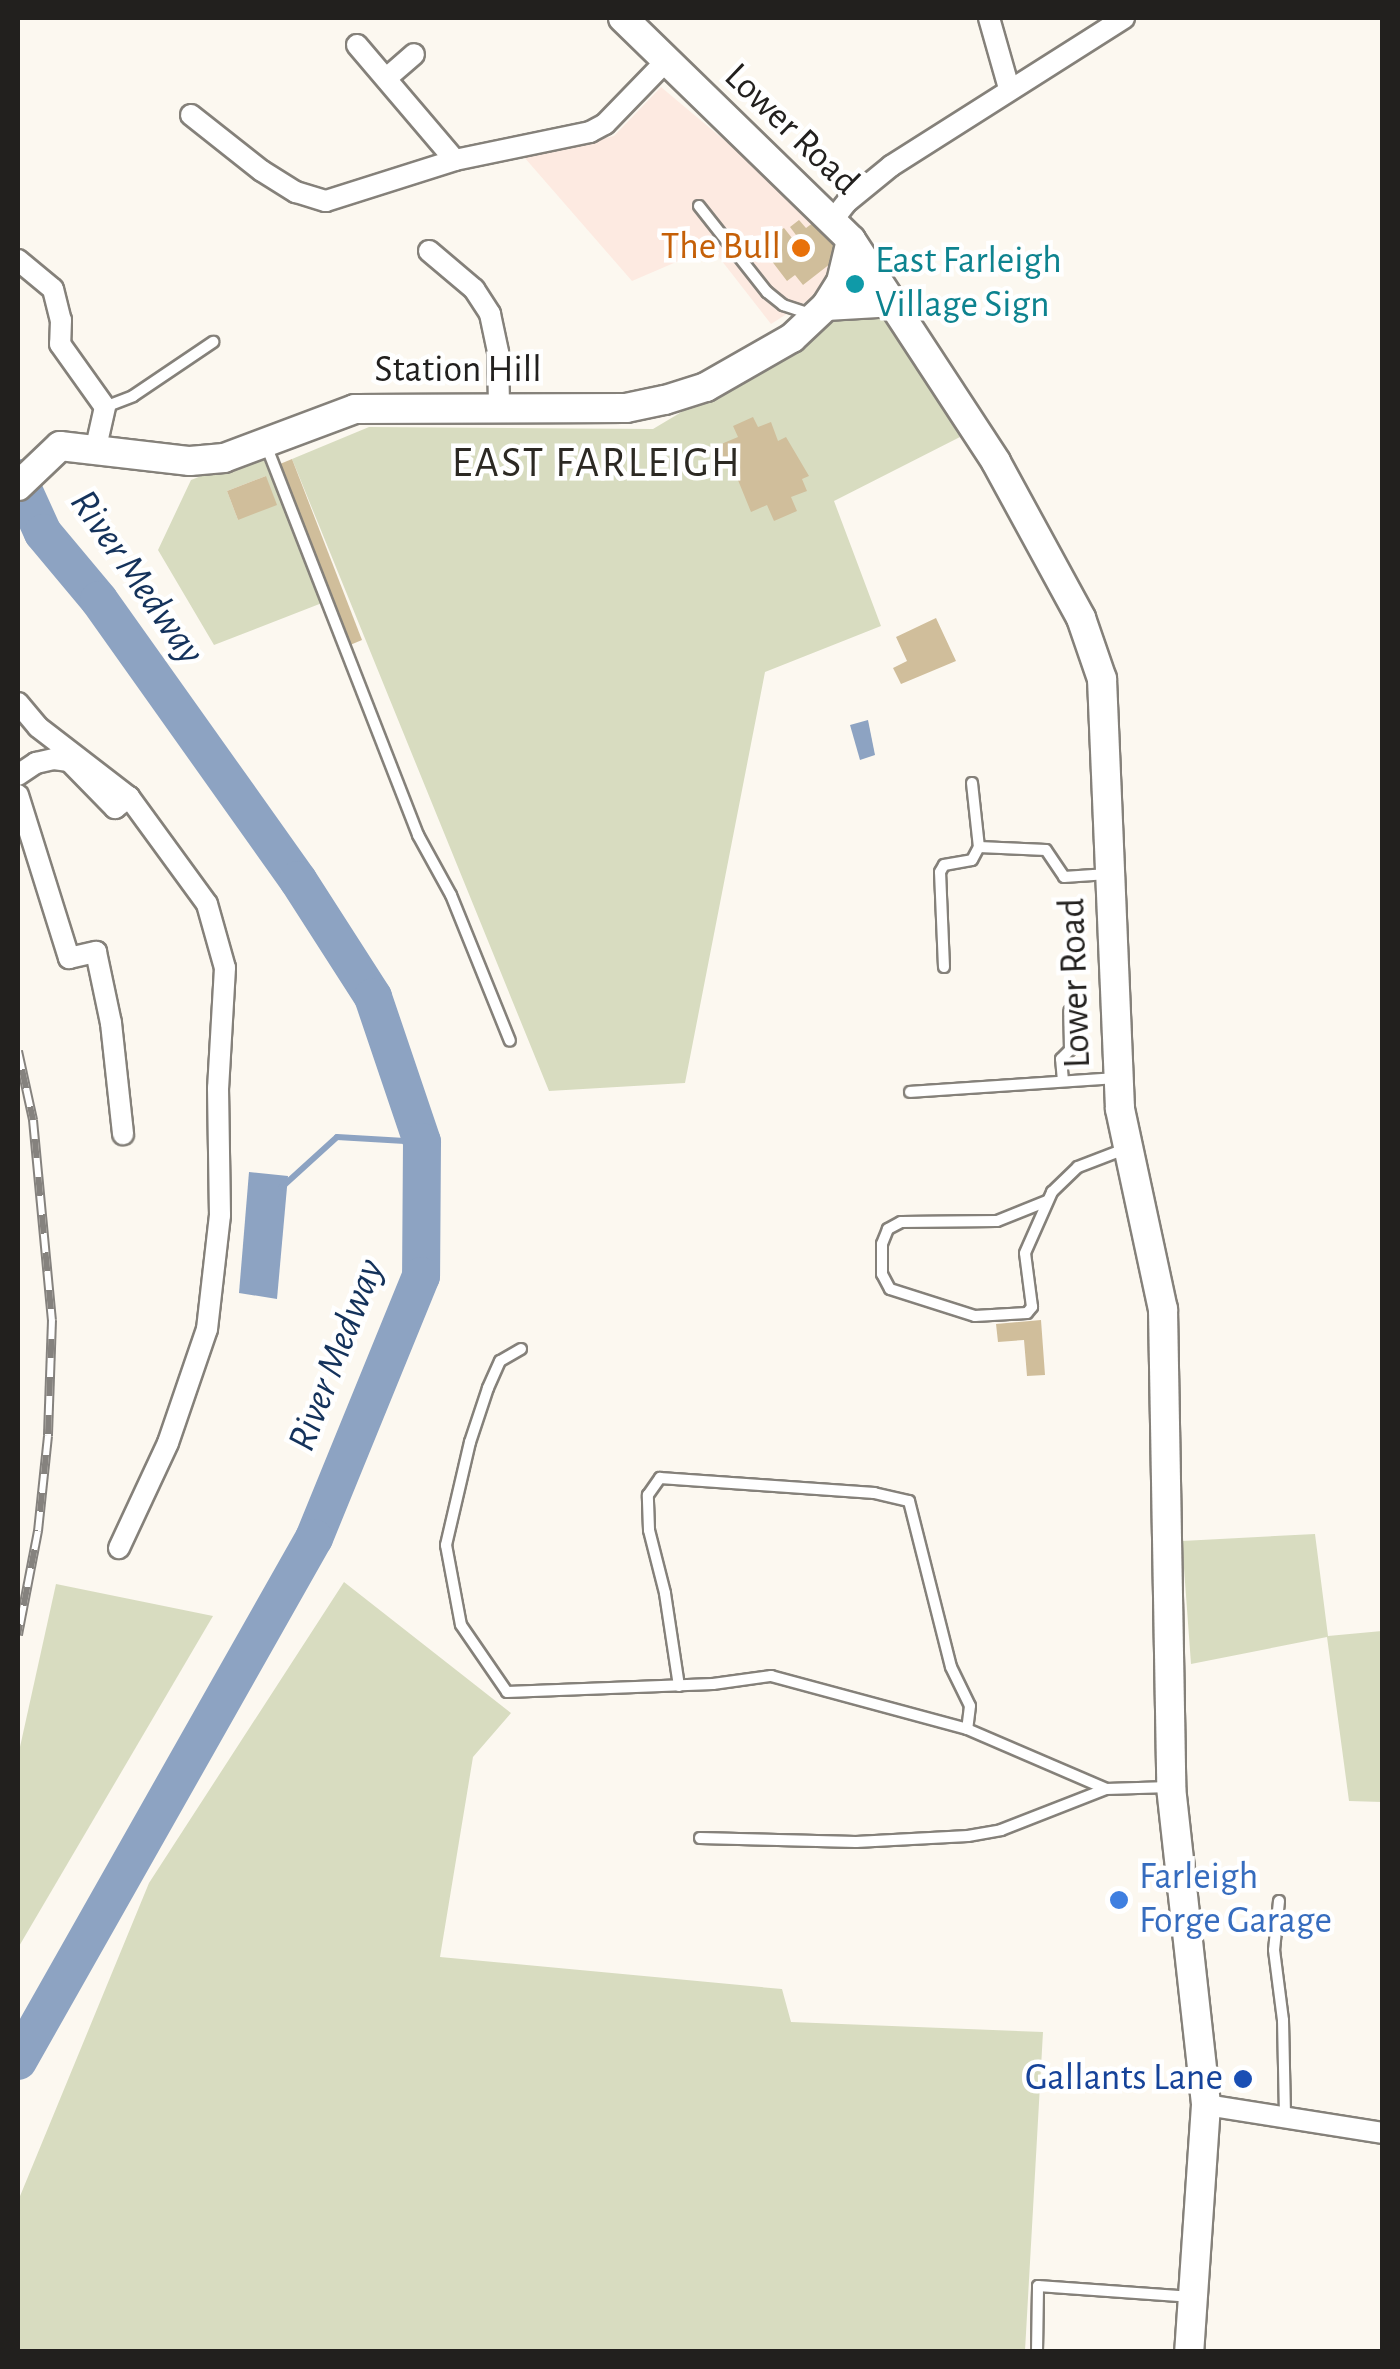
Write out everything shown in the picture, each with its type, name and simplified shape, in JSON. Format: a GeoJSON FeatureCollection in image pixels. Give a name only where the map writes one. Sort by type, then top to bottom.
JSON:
{"type":"FeatureCollection","features":[{"type":"Feature","properties":{"kind":"main road","name":"Lower Road"},"geometry":{"type":"LineString","coordinates":[[623,18],[842,230],[895,302],[996,462],[1095,650],[1108,727],[1117,1078],[1126,1148],[1163,1309],[1171,1787],[1206,2105],[1188,2352]]}},
{"type":"Feature","properties":{"kind":"main road","name":"Station Hill"},"geometry":{"type":"LineString","coordinates":[[84,446],[162,461],[190,462],[224,458],[354,409],[626,408],[665,400],[706,387],[768,354],[821,312],[848,268],[842,230]]}},
{"type":"Feature","properties":{"kind":"main road"},"geometry":{"type":"LineString","coordinates":[[821,312],[895,302]]}},
{"type":"Feature","properties":{"kind":"main road"},"geometry":{"type":"LineString","coordinates":[[18,486],[60,446],[84,446]]}},
{"type":"Feature","properties":{"kind":"street"},"geometry":{"type":"LineString","coordinates":[[989,18],[1008,88]]}},
{"type":"Feature","properties":{"kind":"street"},"geometry":{"type":"LineString","coordinates":[[842,230],[847,202],[891,166],[1008,88],[1124,18]]}},
{"type":"Feature","properties":{"kind":"street"},"geometry":{"type":"LineString","coordinates":[[357,44],[389,76],[455,160]]}},
{"type":"Feature","properties":{"kind":"street"},"geometry":{"type":"LineString","coordinates":[[389,76],[414,54]]}},
{"type":"Feature","properties":{"kind":"street"},"geometry":{"type":"LineString","coordinates":[[191,115],[262,172],[296,192],[326,200],[455,160],[590,132],[605,124],[665,62]]}},
{"type":"Feature","properties":{"kind":"street"},"geometry":{"type":"LineString","coordinates":[[430,251],[454,268],[490,314],[498,353],[499,407]]}},
{"type":"Feature","properties":{"kind":"street"},"geometry":{"type":"LineString","coordinates":[[454,268],[473,256]]}},
{"type":"Feature","properties":{"kind":"street"},"geometry":{"type":"LineString","coordinates":[[18,260],[53,289],[61,320],[60,344],[106,408],[84,446]]}},
{"type":"Feature","properties":{"kind":"street"},"geometry":{"type":"LineString","coordinates":[[18,703],[32,720],[129,797],[207,904],[224,968],[218,1088],[220,1215],[207,1329],[168,1443],[119,1548]]}},
{"type":"Feature","properties":{"kind":"street"},"geometry":{"type":"LineString","coordinates":[[18,775],[36,763],[54,759],[69,762],[115,808],[129,797]]}},
{"type":"Feature","properties":{"kind":"street"},"geometry":{"type":"LineString","coordinates":[[18,795],[69,958],[96,952],[111,1023],[123,1134]]}},
{"type":"Feature","properties":{"kind":"street"},"geometry":{"type":"LineString","coordinates":[[1206,2105],[1382,2134]]}},
{"type":"Feature","properties":{"kind":"lane"},"geometry":{"type":"LineString","coordinates":[[700,206],[767,292],[783,305],[821,312]]}},
{"type":"Feature","properties":{"kind":"lane"},"geometry":{"type":"LineString","coordinates":[[106,408],[133,396],[213,342]]}},
{"type":"Feature","properties":{"kind":"lane"},"geometry":{"type":"LineString","coordinates":[[264,440],[418,835],[451,895],[510,1041]]}},
{"type":"Feature","properties":{"kind":"lane"},"geometry":{"type":"LineString","coordinates":[[944,967],[940,872],[944,865],[972,860],[978,846],[972,783]]}},
{"type":"Feature","properties":{"kind":"lane"},"geometry":{"type":"LineString","coordinates":[[978,846],[1046,850],[1064,878],[1109,874]]}},
{"type":"Feature","properties":{"kind":"lane"},"geometry":{"type":"LineString","coordinates":[[1063,1081],[1061,1060],[1070,1050],[1068,1012]]}},
{"type":"Feature","properties":{"kind":"lane"},"geometry":{"type":"LineString","coordinates":[[910,1092],[1117,1078]]}},
{"type":"Feature","properties":{"kind":"lane"},"geometry":{"type":"LineString","coordinates":[[1047,1201],[997,1221],[902,1222],[888,1230],[882,1244],[882,1274],[890,1289],[975,1316],[1027,1313],[1032,1306],[1026,1253],[1047,1201],[1078,1167],[1126,1148]]}},
{"type":"Feature","properties":{"kind":"lane"},"geometry":{"type":"LineString","coordinates":[[521,1349],[500,1361],[488,1388],[470,1442],[446,1546],[461,1626],[507,1692],[679,1686],[771,1676],[967,1729],[1106,1789]]}},
{"type":"Feature","properties":{"kind":"lane"},"geometry":{"type":"LineString","coordinates":[[679,1686],[665,1593],[648,1530],[648,1494],[660,1478],[874,1493],[909,1502],[951,1667],[970,1706],[967,1729]]}},
{"type":"Feature","properties":{"kind":"lane"},"geometry":{"type":"LineString","coordinates":[[700,1838],[856,1842],[968,1836],[1002,1830],[1106,1789],[1171,1787]]}},
{"type":"Feature","properties":{"kind":"lane"},"geometry":{"type":"LineString","coordinates":[[1280,1900],[1274,1950],[1283,2020],[1285,2118]]}},
{"type":"Feature","properties":{"kind":"lane"},"geometry":{"type":"LineString","coordinates":[[1037,2352],[1038,2286],[1194,2298]]}},
{"type":"Feature","properties":{"kind":"shaded area"},"geometry":{"type":"Polygon","coordinates":[[[661,87],[818,219],[844,253],[815,296],[771,324],[711,247],[632,281],[524,157],[614,136],[661,87]]]}},
{"type":"Feature","properties":{"kind":"green space"},"geometry":{"type":"Polygon","coordinates":[[[854,309],[873,318],[881,314],[960,437],[834,501],[881,626],[765,672],[685,1083],[549,1091],[292,459],[369,427],[653,429],[854,309]]]}},
{"type":"Feature","properties":{"kind":"green space"},"geometry":{"type":"Polygon","coordinates":[[[261,453],[322,603],[214,645],[158,550],[191,480],[261,453]],[[266,476],[227,491],[238,520],[266,476]]]}},
{"type":"Feature","properties":{"kind":"green space"},"geometry":{"type":"Polygon","coordinates":[[[1315,1534],[1328,1636],[1382,1631],[1382,1802],[1349,1801],[1327,1637],[1191,1664],[1182,1541],[1315,1534]]]}},
{"type":"Feature","properties":{"kind":"green space"},"geometry":{"type":"Polygon","coordinates":[[[344,1582],[511,1713],[473,1757],[440,1957],[782,1989],[791,2022],[1043,2032],[1025,2351],[18,2351],[18,2201],[149,1883],[344,1582]]]}},
{"type":"Feature","properties":{"kind":"green space"},"geometry":{"type":"Polygon","coordinates":[[[56,1584],[213,1616],[18,1948],[18,1756],[56,1584]]]}},
{"type":"Feature","properties":{"kind":"water"},"geometry":{"type":"Polygon","coordinates":[[[868,720],[875,755],[860,760],[850,725],[868,720]]]}},
{"type":"Feature","properties":{"kind":"water"},"geometry":{"type":"Polygon","coordinates":[[[249,1172],[288,1176],[277,1299],[239,1293],[249,1172]]]}},
{"type":"Feature","properties":{"kind":"building","name":"The Bull"},"geometry":{"type":"Polygon","coordinates":[[[818,219],[844,253],[803,285],[795,275],[787,281],[758,243],[784,228],[792,238],[796,235],[790,227],[799,220],[806,228],[818,219]]]}},
{"type":"Feature","properties":{"kind":"building"},"geometry":{"type":"Polygon","coordinates":[[[753,417],[758,427],[771,422],[778,441],[786,437],[809,476],[802,479],[807,491],[791,497],[797,511],[774,521],[767,505],[751,512],[731,463],[723,466],[714,447],[738,437],[733,426],[753,417]]]}},
{"type":"Feature","properties":{"kind":"building"},"geometry":{"type":"Polygon","coordinates":[[[292,459],[362,640],[350,645],[280,464],[292,459]]]}},
{"type":"Feature","properties":{"kind":"building"},"geometry":{"type":"Polygon","coordinates":[[[266,476],[277,505],[238,520],[227,491],[266,476]]]}},
{"type":"Feature","properties":{"kind":"building"},"geometry":{"type":"Polygon","coordinates":[[[936,618],[956,661],[901,684],[893,668],[907,661],[896,637],[936,618]]]}},
{"type":"Feature","properties":{"kind":"building"},"geometry":{"type":"Polygon","coordinates":[[[1041,1320],[1045,1375],[1027,1376],[1024,1340],[998,1342],[996,1324],[1041,1320]]]}},
{"type":"Feature","properties":{"kind":"waterway","name":"River Medway"},"geometry":{"type":"LineString","coordinates":[[18,478],[43,533],[99,600],[298,880],[373,997],[422,1142],[421,1276],[314,1538],[18,2061]]}},
{"type":"Feature","properties":{"kind":"waterway"},"geometry":{"type":"LineString","coordinates":[[282,1187],[337,1137],[422,1142]]}},
{"type":"Feature","properties":{"kind":"railway"},"geometry":{"type":"LineString","coordinates":[[18,1051],[33,1120],[52,1320],[48,1436],[38,1531],[18,1635]]}},
{"type":"Feature","properties":{"kind":"place","name":"The Bull"},"geometry":{"type":"Point","coordinates":[801,248]}},
{"type":"Feature","properties":{"kind":"place","name":"East Farleigh Village Sign"},"geometry":{"type":"Point","coordinates":[855,284]}},
{"type":"Feature","properties":{"kind":"place","name":"Farleigh Forge Garage"},"geometry":{"type":"Point","coordinates":[1119,1900]}},
{"type":"Feature","properties":{"kind":"place","name":"Gallants Lane"},"geometry":{"type":"Point","coordinates":[1243,2079]}},
{"type":"Feature","properties":{"kind":"district","name":"EAST FARLEIGH"},"geometry":{"type":"Point","coordinates":[597,463]}}]}
